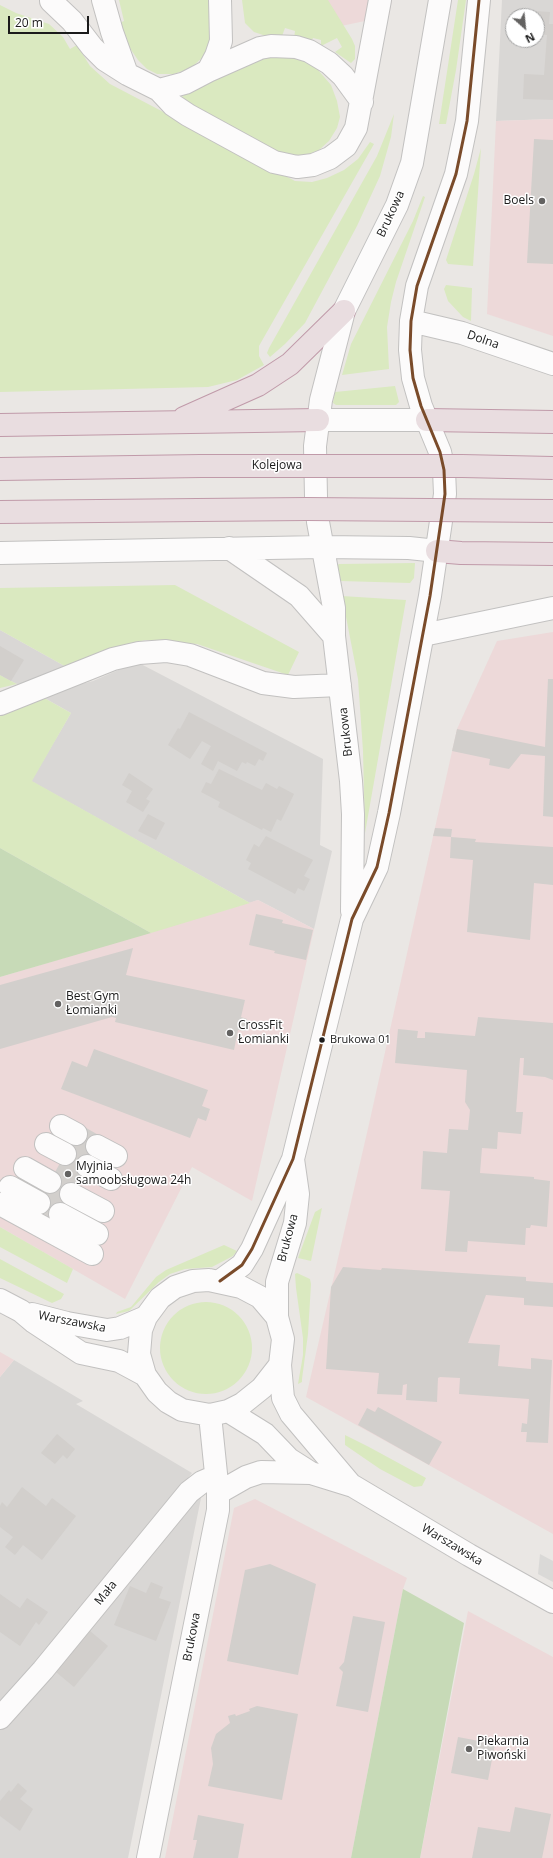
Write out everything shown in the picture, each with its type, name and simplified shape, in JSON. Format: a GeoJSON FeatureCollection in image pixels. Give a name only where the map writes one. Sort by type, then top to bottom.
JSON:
{"type":"FeatureCollection","features":[{"type":"Feature","properties":{"kind":"highway"},"geometry":{"type":"LineString","coordinates":[[176,421],[258,385],[290,364],[344,311]]}},
{"type":"Feature","properties":{"kind":"highway"},"geometry":{"type":"LineString","coordinates":[[0,425],[176,421],[318,420]]}},
{"type":"Feature","properties":{"kind":"highway"},"geometry":{"type":"LineString","coordinates":[[427,420],[553,422]]}},
{"type":"Feature","properties":{"kind":"highway","name":"Kolejowa"},"geometry":{"type":"LineString","coordinates":[[0,469],[201,466],[462,466],[553,468]]}},
{"type":"Feature","properties":{"kind":"highway"},"geometry":{"type":"LineString","coordinates":[[0,512],[314,509],[553,511]]}},
{"type":"Feature","properties":{"kind":"highway"},"geometry":{"type":"LineString","coordinates":[[437,551],[462,553],[553,554]]}},
{"type":"Feature","properties":{"kind":"street"},"geometry":{"type":"LineString","coordinates":[[50,0],[72,21],[96,52],[110,63],[127,74],[159,90],[173,105],[188,115],[274,162],[297,167],[322,162],[338,153],[346,146],[356,128],[380,0]]}},
{"type":"Feature","properties":{"kind":"street"},"geometry":{"type":"LineString","coordinates":[[103,0],[108,21],[127,74]]}},
{"type":"Feature","properties":{"kind":"street"},"geometry":{"type":"LineString","coordinates":[[208,71],[216,56],[221,40],[220,0]]}},
{"type":"Feature","properties":{"kind":"street","name":"Brukowa"},"geometry":{"type":"LineString","coordinates":[[352,919],[352,797],[334,636],[334,608],[322,547],[316,497],[315,446],[325,380],[344,311],[397,205],[412,163],[440,0]]}},
{"type":"Feature","properties":{"kind":"street"},"geometry":{"type":"LineString","coordinates":[[318,420],[427,420],[413,378],[410,350],[411,321],[417,286],[456,174],[468,121],[479,0]]}},
{"type":"Feature","properties":{"kind":"street"},"geometry":{"type":"LineString","coordinates":[[159,90],[185,83],[245,53],[260,48],[271,46],[296,47],[309,51],[329,62],[343,76],[362,102]]}},
{"type":"Feature","properties":{"kind":"street","name":"Dolna"},"geometry":{"type":"LineString","coordinates":[[411,321],[462,333],[553,364]]}},
{"type":"Feature","properties":{"kind":"street","name":"Brukowa"},"geometry":{"type":"LineString","coordinates":[[220,1281],[242,1265],[252,1249],[293,1159],[352,919],[377,867],[423,635],[445,499],[445,483],[440,452],[427,420]]}},
{"type":"Feature","properties":{"kind":"street"},"geometry":{"type":"LineString","coordinates":[[0,553],[322,547],[409,548],[437,551]]}},
{"type":"Feature","properties":{"kind":"street"},"geometry":{"type":"LineString","coordinates":[[229,548],[299,596],[334,636]]}},
{"type":"Feature","properties":{"kind":"street"},"geometry":{"type":"LineString","coordinates":[[423,635],[553,608]]}},
{"type":"Feature","properties":{"kind":"street"},"geometry":{"type":"LineString","coordinates":[[0,704],[113,659],[139,652],[166,651],[190,655],[263,683],[294,687],[340,685]]}},
{"type":"Feature","properties":{"kind":"street"},"geometry":{"type":"LineString","coordinates":[[46,1144],[65,1154]]}},
{"type":"Feature","properties":{"kind":"street"},"geometry":{"type":"LineString","coordinates":[[98,1146],[116,1156]]}},
{"type":"Feature","properties":{"kind":"street","name":"Brukowa"},"geometry":{"type":"LineString","coordinates":[[277,1318],[277,1282],[295,1223],[298,1194],[293,1159]]}},
{"type":"Feature","properties":{"kind":"street"},"geometry":{"type":"LineString","coordinates":[[86,1166],[111,1179]]}},
{"type":"Feature","properties":{"kind":"street"},"geometry":{"type":"LineString","coordinates":[[25,1168],[50,1182]]}},
{"type":"Feature","properties":{"kind":"street"},"geometry":{"type":"LineString","coordinates":[[71,1194],[103,1211]]}},
{"type":"Feature","properties":{"kind":"street"},"geometry":{"type":"LineString","coordinates":[[5,1196],[39,1202]]}},
{"type":"Feature","properties":{"kind":"street"},"geometry":{"type":"LineString","coordinates":[[5,1196],[94,1244],[60,1214]]}},
{"type":"Feature","properties":{"kind":"street"},"geometry":{"type":"LineString","coordinates":[[209,1280],[220,1281],[240,1287],[260,1297],[277,1318],[283,1339],[280,1365],[262,1388],[242,1404],[219,1413],[182,1410],[168,1402],[157,1392],[145,1375],[139,1354],[141,1330],[146,1317],[160,1298],[175,1287],[193,1282],[209,1280]]}},
{"type":"Feature","properties":{"kind":"street","name":"Warszawska"},"geometry":{"type":"LineString","coordinates":[[0,1300],[21,1311],[34,1322],[80,1353],[119,1361],[145,1375]]}},
{"type":"Feature","properties":{"kind":"street","name":"Warszawska"},"geometry":{"type":"LineString","coordinates":[[21,1311],[67,1323],[107,1330],[120,1328],[146,1317]]}},
{"type":"Feature","properties":{"kind":"street","name":"Warszawska"},"geometry":{"type":"LineString","coordinates":[[280,1365],[283,1398],[292,1414],[351,1485]]}},
{"type":"Feature","properties":{"kind":"street","name":"Brukowa"},"geometry":{"type":"LineString","coordinates":[[148,1858],[218,1510],[217,1484],[219,1413]]}},
{"type":"Feature","properties":{"kind":"street","name":"Warszawska"},"geometry":{"type":"LineString","coordinates":[[219,1413],[264,1434],[289,1458],[311,1472],[351,1485],[475,1559],[553,1602]]}},
{"type":"Feature","properties":{"kind":"street","name":"Warszawska"},"geometry":{"type":"LineString","coordinates":[[217,1484],[261,1472],[311,1472]]}},
{"type":"Feature","properties":{"kind":"street","name":"Mała"},"geometry":{"type":"LineString","coordinates":[[0,1718],[43,1670],[189,1492],[202,1482],[217,1484]]}},
{"type":"Feature","properties":{"kind":"shaded area"},"geometry":{"type":"Polygon","coordinates":[[[322,0],[392,0],[389,16],[341,26],[322,0]]]}},
{"type":"Feature","properties":{"kind":"shaded area"},"geometry":{"type":"Polygon","coordinates":[[[502,0],[553,0],[553,119],[496,121],[502,0]]]}},
{"type":"Feature","properties":{"kind":"shaded area"},"geometry":{"type":"Polygon","coordinates":[[[553,119],[553,336],[487,314],[496,121],[553,119]]]}},
{"type":"Feature","properties":{"kind":"shaded area"},"geometry":{"type":"Polygon","coordinates":[[[0,630],[70,669],[49,677],[17,684],[0,675],[0,630]]]}},
{"type":"Feature","properties":{"kind":"shaded area"},"geometry":{"type":"Polygon","coordinates":[[[553,632],[553,1534],[306,1397],[369,1124],[457,729],[497,641],[553,632]]]}},
{"type":"Feature","properties":{"kind":"shaded area"},"geometry":{"type":"Polygon","coordinates":[[[137,662],[323,759],[320,845],[332,851],[314,929],[258,900],[250,903],[31,781],[71,713],[39,695],[93,681],[137,662]]]}},
{"type":"Feature","properties":{"kind":"shaded area"},"geometry":{"type":"Polygon","coordinates":[[[258,900],[314,929],[252,1201],[192,1167],[125,1299],[0,1227],[0,977],[258,900]]]}},
{"type":"Feature","properties":{"kind":"shaded area"},"geometry":{"type":"Polygon","coordinates":[[[0,1352],[14,1360],[0,1377],[0,1352]]]}},
{"type":"Feature","properties":{"kind":"shaded area"},"geometry":{"type":"Polygon","coordinates":[[[14,1360],[83,1401],[76,1404],[192,1473],[24,1678],[0,1705],[0,1377],[14,1360]]]}},
{"type":"Feature","properties":{"kind":"shaded area"},"geometry":{"type":"Polygon","coordinates":[[[195,1494],[201,1498],[128,1858],[0,1858],[0,1730],[195,1494]]]}},
{"type":"Feature","properties":{"kind":"shaded area"},"geometry":{"type":"Polygon","coordinates":[[[255,1499],[407,1578],[403,1589],[351,1858],[165,1858],[234,1508],[255,1499]]]}},
{"type":"Feature","properties":{"kind":"shaded area"},"geometry":{"type":"Polygon","coordinates":[[[540,1554],[553,1561],[553,1582],[538,1574],[540,1554]]]}},
{"type":"Feature","properties":{"kind":"shaded area"},"geometry":{"type":"Polygon","coordinates":[[[468,1611],[553,1657],[553,1858],[420,1858],[468,1611]]]}},
{"type":"Feature","properties":{"kind":"green space"},"geometry":{"type":"Polygon","coordinates":[[[119,0],[210,0],[211,40],[204,56],[191,68],[174,74],[157,74],[147,69],[138,60],[127,44],[117,24],[124,21],[119,0]]]}},
{"type":"Feature","properties":{"kind":"green space"},"geometry":{"type":"Polygon","coordinates":[[[242,0],[328,0],[352,39],[355,46],[355,59],[351,63],[335,52],[342,47],[337,38],[321,45],[321,40],[313,38],[311,42],[294,39],[295,31],[285,28],[282,36],[266,36],[254,32],[245,23],[242,0]]]}},
{"type":"Feature","properties":{"kind":"green space"},"geometry":{"type":"Polygon","coordinates":[[[458,0],[466,0],[456,70],[446,124],[439,124],[458,0]]]}},
{"type":"Feature","properties":{"kind":"green space"},"geometry":{"type":"Polygon","coordinates":[[[0,5],[16,13],[49,24],[63,37],[70,49],[77,45],[90,66],[110,84],[295,181],[312,182],[327,178],[344,170],[358,159],[370,142],[374,144],[259,346],[259,356],[264,365],[237,380],[208,387],[0,392],[0,5]]]}},
{"type":"Feature","properties":{"kind":"green space"},"geometry":{"type":"Polygon","coordinates":[[[274,54],[312,63],[331,85],[337,101],[340,117],[337,128],[329,141],[319,150],[304,156],[284,155],[185,102],[182,96],[259,57],[274,54]]]}},
{"type":"Feature","properties":{"kind":"green space"},"geometry":{"type":"Polygon","coordinates":[[[394,114],[391,137],[380,176],[357,226],[305,323],[270,357],[267,353],[269,348],[377,156],[394,114]]]}},
{"type":"Feature","properties":{"kind":"green space"},"geometry":{"type":"Polygon","coordinates":[[[481,148],[473,266],[448,264],[446,260],[481,148]]]}},
{"type":"Feature","properties":{"kind":"green space"},"geometry":{"type":"Polygon","coordinates":[[[423,196],[425,197],[396,282],[391,302],[387,327],[389,369],[342,375],[351,344],[413,221],[423,196]]]}},
{"type":"Feature","properties":{"kind":"green space"},"geometry":{"type":"Polygon","coordinates":[[[446,285],[472,288],[471,321],[463,317],[448,301],[444,289],[446,285]]]}},
{"type":"Feature","properties":{"kind":"green space"},"geometry":{"type":"Polygon","coordinates":[[[395,386],[399,402],[396,405],[336,405],[333,403],[335,392],[395,386]]]}},
{"type":"Feature","properties":{"kind":"green space"},"geometry":{"type":"Polygon","coordinates":[[[415,563],[414,578],[410,583],[340,581],[335,567],[339,564],[415,563]]]}},
{"type":"Feature","properties":{"kind":"green space"},"geometry":{"type":"Polygon","coordinates":[[[175,585],[299,652],[288,675],[197,644],[146,640],[131,643],[70,669],[0,630],[0,588],[175,585]]]}},
{"type":"Feature","properties":{"kind":"green space"},"geometry":{"type":"Polygon","coordinates":[[[342,596],[406,600],[365,833],[363,751],[358,679],[342,596]]]}},
{"type":"Feature","properties":{"kind":"green space"},"geometry":{"type":"Polygon","coordinates":[[[0,675],[11,681],[17,684],[0,688],[0,675]]]}},
{"type":"Feature","properties":{"kind":"green space"},"geometry":{"type":"Polygon","coordinates":[[[39,695],[71,713],[32,781],[250,903],[151,933],[0,848],[0,709],[39,695]]]}},
{"type":"Feature","properties":{"kind":"green space"},"geometry":{"type":"Polygon","coordinates":[[[0,848],[151,933],[0,977],[0,848]]]}},
{"type":"Feature","properties":{"kind":"green space"},"geometry":{"type":"Polygon","coordinates":[[[322,1208],[311,1261],[298,1258],[315,1212],[322,1208]]]}},
{"type":"Feature","properties":{"kind":"green space"},"geometry":{"type":"Polygon","coordinates":[[[0,1227],[73,1269],[67,1283],[0,1247],[0,1227]]]}},
{"type":"Feature","properties":{"kind":"green space"},"geometry":{"type":"Polygon","coordinates":[[[224,1245],[237,1251],[233,1256],[212,1267],[185,1269],[170,1274],[159,1282],[129,1311],[116,1314],[117,1312],[131,1307],[156,1277],[166,1270],[224,1245]]]}},
{"type":"Feature","properties":{"kind":"green space"},"geometry":{"type":"Polygon","coordinates":[[[0,1259],[64,1294],[61,1299],[52,1303],[0,1278],[0,1259]]]}},
{"type":"Feature","properties":{"kind":"green space"},"geometry":{"type":"Polygon","coordinates":[[[297,1273],[310,1279],[311,1284],[308,1334],[302,1382],[298,1384],[303,1355],[303,1338],[296,1288],[295,1274],[297,1273]]]}},
{"type":"Feature","properties":{"kind":"green space"},"geometry":{"type":"Polygon","coordinates":[[[206,1302],[224,1306],[238,1316],[248,1330],[252,1348],[248,1366],[238,1380],[224,1390],[206,1394],[188,1390],[174,1380],[164,1366],[160,1348],[164,1330],[174,1316],[188,1306],[206,1302]]]}},
{"type":"Feature","properties":{"kind":"green space"},"geometry":{"type":"Polygon","coordinates":[[[345,1435],[426,1478],[422,1486],[414,1487],[380,1469],[345,1445],[345,1435]]]}},
{"type":"Feature","properties":{"kind":"green space"},"geometry":{"type":"Polygon","coordinates":[[[403,1589],[464,1623],[420,1858],[351,1858],[403,1589]]]}},
{"type":"Feature","properties":{"kind":"building"},"geometry":{"type":"Polygon","coordinates":[[[545,12],[550,12],[549,24],[553,24],[553,100],[523,99],[524,74],[544,75],[547,35],[545,35],[545,12]]]}},
{"type":"Feature","properties":{"kind":"building","name":"Boels"},"geometry":{"type":"Polygon","coordinates":[[[534,139],[553,140],[553,264],[527,263],[534,139]]]}},
{"type":"Feature","properties":{"kind":"building"},"geometry":{"type":"Polygon","coordinates":[[[0,646],[24,660],[11,681],[0,675],[0,646]]]}},
{"type":"Feature","properties":{"kind":"building"},"geometry":{"type":"Polygon","coordinates":[[[548,679],[553,679],[553,817],[543,816],[545,756],[521,754],[509,769],[489,765],[490,759],[452,751],[457,729],[545,747],[548,679]]]}},
{"type":"Feature","properties":{"kind":"building"},"geometry":{"type":"Polygon","coordinates":[[[189,712],[267,753],[263,761],[259,759],[255,766],[247,762],[246,764],[242,762],[237,771],[218,761],[213,771],[201,764],[211,746],[202,741],[190,759],[168,745],[178,728],[180,729],[189,712]]]}},
{"type":"Feature","properties":{"kind":"building"},"geometry":{"type":"Polygon","coordinates":[[[219,769],[262,790],[266,783],[277,789],[279,786],[294,794],[281,821],[277,819],[271,832],[263,828],[262,830],[218,807],[220,802],[201,792],[206,782],[211,784],[219,769]]]}},
{"type":"Feature","properties":{"kind":"building"},"geometry":{"type":"Polygon","coordinates":[[[129,773],[153,789],[146,799],[150,801],[143,812],[126,802],[132,791],[122,785],[129,773]]]}},
{"type":"Feature","properties":{"kind":"building"},"geometry":{"type":"Polygon","coordinates":[[[148,814],[165,823],[156,840],[138,831],[148,814]]]}},
{"type":"Feature","properties":{"kind":"building"},"geometry":{"type":"Polygon","coordinates":[[[435,828],[452,829],[451,837],[433,836],[435,828]]]}},
{"type":"Feature","properties":{"kind":"building"},"geometry":{"type":"Polygon","coordinates":[[[266,836],[313,860],[304,876],[310,879],[304,891],[298,888],[295,894],[248,869],[251,863],[246,860],[254,844],[259,847],[266,836]]]}},
{"type":"Feature","properties":{"kind":"building"},"geometry":{"type":"Polygon","coordinates":[[[451,837],[476,839],[475,842],[553,847],[553,885],[534,883],[530,940],[467,932],[473,860],[450,858],[451,837]]]}},
{"type":"Feature","properties":{"kind":"building"},"geometry":{"type":"Polygon","coordinates":[[[256,914],[283,920],[282,923],[313,930],[306,960],[274,953],[275,951],[249,945],[256,914]]]}},
{"type":"Feature","properties":{"kind":"building"},"geometry":{"type":"Polygon","coordinates":[[[133,948],[126,975],[245,1000],[241,1017],[247,1019],[245,1031],[238,1030],[234,1050],[115,1022],[116,1018],[112,1017],[0,1049],[0,985],[133,948]]]}},
{"type":"Feature","properties":{"kind":"building"},"geometry":{"type":"Polygon","coordinates":[[[478,1017],[553,1023],[553,1080],[545,1077],[523,1075],[524,1058],[520,1058],[516,1112],[523,1112],[521,1134],[498,1132],[497,1149],[482,1148],[480,1173],[534,1177],[534,1179],[550,1181],[547,1227],[531,1225],[530,1228],[526,1228],[525,1245],[468,1241],[467,1252],[445,1251],[450,1191],[421,1189],[423,1151],[447,1153],[449,1129],[468,1130],[470,1110],[465,1102],[467,1070],[395,1063],[398,1029],[418,1031],[417,1038],[425,1038],[425,1032],[475,1036],[478,1017]]]}},
{"type":"Feature","properties":{"kind":"building"},"geometry":{"type":"Polygon","coordinates":[[[94,1049],[208,1090],[202,1106],[210,1109],[206,1121],[198,1118],[190,1138],[61,1089],[72,1061],[87,1067],[94,1049]]]}},
{"type":"Feature","properties":{"kind":"building","name":"Myjnia samoobsługowa 24h"},"geometry":{"type":"Polygon","coordinates":[[[81,1125],[102,1137],[55,1224],[33,1212],[81,1125]]]}},
{"type":"Feature","properties":{"kind":"building"},"geometry":{"type":"Polygon","coordinates":[[[343,1267],[526,1277],[526,1281],[553,1283],[553,1307],[524,1305],[524,1298],[486,1295],[468,1343],[500,1345],[498,1366],[531,1369],[531,1358],[552,1360],[548,1443],[526,1442],[527,1432],[521,1432],[522,1423],[527,1424],[529,1399],[459,1394],[460,1378],[440,1377],[438,1378],[437,1402],[406,1400],[407,1384],[403,1385],[402,1395],[377,1394],[379,1373],[326,1369],[331,1287],[343,1267]]]}},
{"type":"Feature","properties":{"kind":"building"},"geometry":{"type":"Polygon","coordinates":[[[378,1407],[442,1442],[429,1465],[358,1425],[367,1408],[375,1412],[378,1407]]]}},
{"type":"Feature","properties":{"kind":"building"},"geometry":{"type":"Polygon","coordinates":[[[57,1434],[75,1449],[67,1459],[63,1455],[55,1464],[41,1453],[57,1434]]]}},
{"type":"Feature","properties":{"kind":"building"},"geometry":{"type":"Polygon","coordinates":[[[22,1487],[46,1506],[52,1498],[76,1516],[42,1560],[23,1545],[15,1555],[5,1547],[13,1537],[0,1527],[0,1506],[2,1502],[7,1507],[22,1487]]]}},
{"type":"Feature","properties":{"kind":"building"},"geometry":{"type":"Polygon","coordinates":[[[270,1564],[316,1584],[298,1675],[227,1661],[245,1570],[270,1564]]]}},
{"type":"Feature","properties":{"kind":"building"},"geometry":{"type":"Polygon","coordinates":[[[151,1582],[163,1587],[159,1598],[171,1602],[156,1641],[114,1625],[130,1586],[146,1593],[151,1582]]]}},
{"type":"Feature","properties":{"kind":"building"},"geometry":{"type":"Polygon","coordinates":[[[0,1594],[20,1608],[27,1598],[48,1612],[39,1625],[36,1622],[20,1646],[0,1632],[0,1594]]]}},
{"type":"Feature","properties":{"kind":"building"},"geometry":{"type":"Polygon","coordinates":[[[353,1616],[385,1622],[368,1712],[336,1706],[343,1672],[339,1668],[344,1662],[353,1616]]]}},
{"type":"Feature","properties":{"kind":"building"},"geometry":{"type":"Polygon","coordinates":[[[90,1631],[108,1646],[74,1687],[56,1672],[90,1631]]]}},
{"type":"Feature","properties":{"kind":"building"},"geometry":{"type":"Polygon","coordinates":[[[257,1706],[298,1714],[282,1800],[208,1786],[213,1764],[211,1748],[216,1734],[230,1723],[228,1716],[235,1714],[236,1716],[250,1711],[249,1709],[257,1706]]]}},
{"type":"Feature","properties":{"kind":"building"},"geometry":{"type":"Polygon","coordinates":[[[458,1737],[495,1744],[488,1780],[451,1773],[458,1737]]]}},
{"type":"Feature","properties":{"kind":"building"},"geometry":{"type":"Polygon","coordinates":[[[18,1783],[27,1791],[20,1799],[33,1809],[20,1831],[0,1816],[0,1801],[9,1790],[11,1792],[18,1783]]]}},
{"type":"Feature","properties":{"kind":"building"},"geometry":{"type":"Polygon","coordinates":[[[515,1807],[551,1814],[542,1858],[472,1858],[478,1827],[510,1832],[515,1807]]]}},
{"type":"Feature","properties":{"kind":"building"},"geometry":{"type":"Polygon","coordinates":[[[198,1815],[244,1824],[238,1858],[193,1858],[197,1840],[193,1840],[198,1815]]]}},
{"type":"Feature","properties":{"kind":"transit line"},"geometry":{"type":"LineString","coordinates":[[220,1281],[242,1265],[252,1249],[293,1159],[352,919],[377,867],[389,813],[430,596],[445,494],[444,470],[440,452],[421,406],[413,378],[410,350],[411,321],[417,286],[456,174],[467,121],[479,0]]}},
{"type":"Feature","properties":{"kind":"place","name":"Boels"},"geometry":{"type":"Point","coordinates":[542,201]}},
{"type":"Feature","properties":{"kind":"place","name":"Best Gym Łomianki"},"geometry":{"type":"Point","coordinates":[58,1004]}},
{"type":"Feature","properties":{"kind":"place","name":"CrossFit Łomianki"},"geometry":{"type":"Point","coordinates":[230,1033]}},
{"type":"Feature","properties":{"kind":"place","name":"Brukowa 01"},"geometry":{"type":"Point","coordinates":[322,1040]}},
{"type":"Feature","properties":{"kind":"place","name":"Myjnia samoobsługowa 24h"},"geometry":{"type":"Point","coordinates":[68,1174]}},
{"type":"Feature","properties":{"kind":"place","name":"Piekarnia Piwoński"},"geometry":{"type":"Point","coordinates":[469,1749]}}]}
